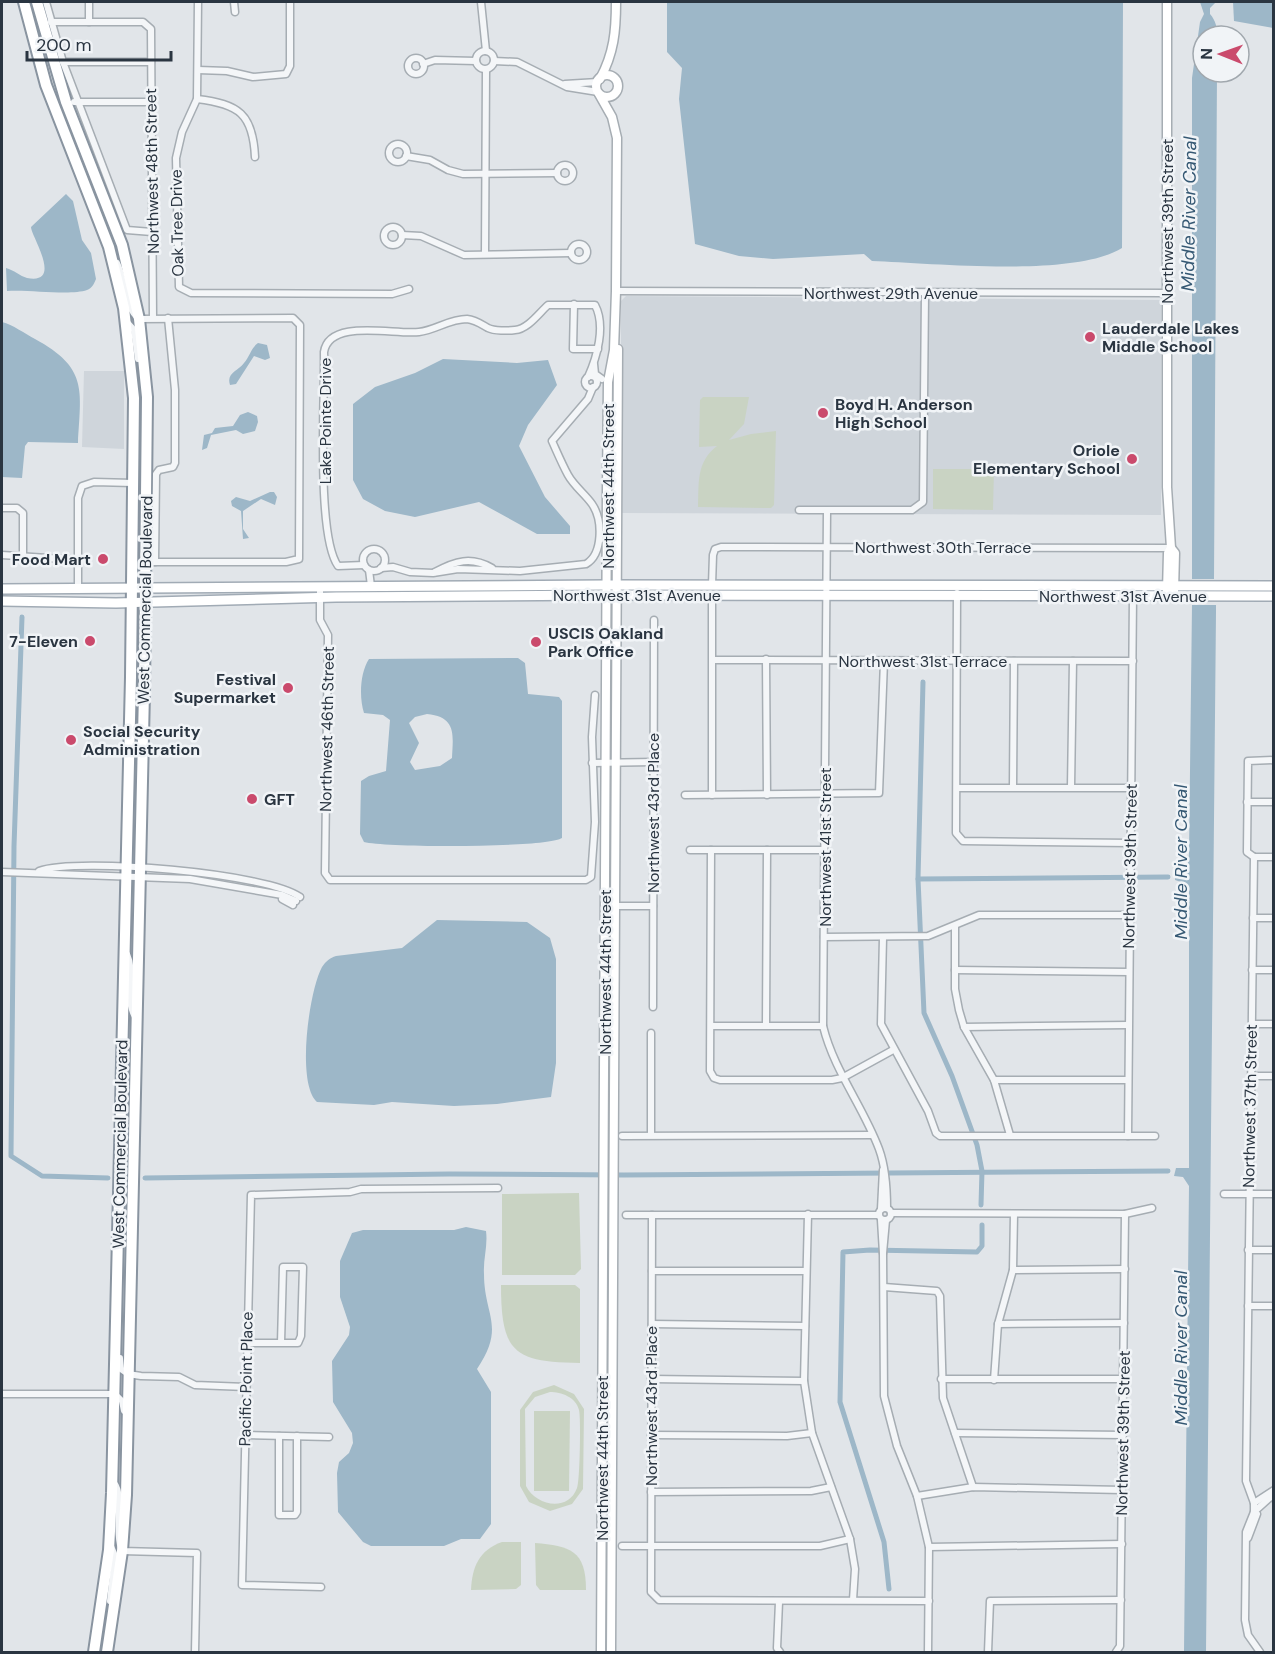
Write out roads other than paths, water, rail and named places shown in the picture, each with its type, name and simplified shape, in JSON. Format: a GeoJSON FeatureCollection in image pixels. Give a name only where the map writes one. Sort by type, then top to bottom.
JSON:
{"type":"FeatureCollection","features":[{"type":"Feature","properties":{"kind":"highway","name":"West Commercial Boulevard"},"geometry":{"type":"LineString","coordinates":[[24,2],[39,62],[109,248],[126,321],[134,398],[115,1394],[110,1543],[94,1653]]}},
{"type":"Feature","properties":{"kind":"highway","name":"West Commercial Boulevard"},"geometry":{"type":"LineString","coordinates":[[37,2],[112,216],[132,284],[139,319],[147,397],[150,562],[144,603],[140,873],[123,1551],[107,1653]]}},
{"type":"Feature","properties":{"kind":"highway"},"geometry":{"type":"LineString","coordinates":[[122,1018],[130,1027],[129,1087],[134,1104]]}},
{"type":"Feature","properties":{"kind":"main road","name":"Northwest 31st Avenue"},"geometry":{"type":"LineString","coordinates":[[2,589],[374,586],[612,590],[1171,591],[1189,596],[1274,586]]}},
{"type":"Feature","properties":{"kind":"main road","name":"Northwest 31st Avenue"},"geometry":{"type":"LineString","coordinates":[[957,591],[1133,596],[1189,586],[1274,596]]}},
{"type":"Feature","properties":{"kind":"main road","name":"Northwest 31st Avenue"},"geometry":{"type":"LineString","coordinates":[[2,601],[144,603],[612,590]]}},
{"type":"Feature","properties":{"kind":"street"},"geometry":{"type":"LineString","coordinates":[[46,2],[72,102],[127,230],[152,232]]}},
{"type":"Feature","properties":{"kind":"street"},"geometry":{"type":"LineString","coordinates":[[51,22],[88,22],[89,2]]}},
{"type":"Feature","properties":{"kind":"street","name":"Oak Tree Drive"},"geometry":{"type":"LineString","coordinates":[[198,2],[197,99],[182,132],[176,158],[177,279],[180,289],[191,293],[392,294],[409,289]]}},
{"type":"Feature","properties":{"kind":"street"},"geometry":{"type":"LineString","coordinates":[[234,2],[235,12]]}},
{"type":"Feature","properties":{"kind":"street"},"geometry":{"type":"LineString","coordinates":[[198,70],[222,71],[257,78],[286,74],[290,66],[290,2]]}},
{"type":"Feature","properties":{"kind":"street"},"geometry":{"type":"LineString","coordinates":[[481,2],[486,51]]}},
{"type":"Feature","properties":{"kind":"street"},"geometry":{"type":"LineString","coordinates":[[494,61],[518,62],[565,84],[609,97],[615,93],[618,85],[615,80],[613,49],[616,2]]}},
{"type":"Feature","properties":{"kind":"street","name":"Northwest 39th Street"},"geometry":{"type":"LineString","coordinates":[[1167,2],[1167,487],[1171,548],[1174,553],[1171,591]]}},
{"type":"Feature","properties":{"kind":"street","name":"Northwest 48th Street"},"geometry":{"type":"LineString","coordinates":[[88,22],[143,22],[149,25],[153,318]]}},
{"type":"Feature","properties":{"kind":"street"},"geometry":{"type":"LineString","coordinates":[[599,93],[599,80],[613,49]]}},
{"type":"Feature","properties":{"kind":"street"},"geometry":{"type":"LineString","coordinates":[[486,51],[492,54],[494,61],[486,70]]}},
{"type":"Feature","properties":{"kind":"street"},"geometry":{"type":"LineString","coordinates":[[486,51],[477,55],[476,61],[480,68],[486,70]]}},
{"type":"Feature","properties":{"kind":"street"},"geometry":{"type":"LineString","coordinates":[[423,64],[435,60],[476,61]]}},
{"type":"Feature","properties":{"kind":"street"},"geometry":{"type":"LineString","coordinates":[[63,62],[151,62]]}},
{"type":"Feature","properties":{"kind":"street"},"geometry":{"type":"LineString","coordinates":[[485,254],[486,70]]}},
{"type":"Feature","properties":{"kind":"street"},"geometry":{"type":"LineString","coordinates":[[581,87],[608,76],[615,80]]}},
{"type":"Feature","properties":{"kind":"street","name":"Northwest 44th Street"},"geometry":{"type":"LineString","coordinates":[[599,93],[612,117],[617,138],[614,350],[595,381],[618,682],[616,906],[619,1134],[615,1162],[611,1653]]}},
{"type":"Feature","properties":{"kind":"street","name":"Northwest 44th Street"},"geometry":{"type":"LineString","coordinates":[[612,117],[615,93]]}},
{"type":"Feature","properties":{"kind":"street"},"geometry":{"type":"LineString","coordinates":[[197,99],[226,105],[242,113],[251,128],[255,157]]}},
{"type":"Feature","properties":{"kind":"street"},"geometry":{"type":"LineString","coordinates":[[56,109],[72,102],[151,102]]}},
{"type":"Feature","properties":{"kind":"street"},"geometry":{"type":"LineString","coordinates":[[406,156],[430,160],[448,170],[463,174],[557,173]]}},
{"type":"Feature","properties":{"kind":"street"},"geometry":{"type":"LineString","coordinates":[[402,235],[421,236],[464,255],[571,253]]}},
{"type":"Feature","properties":{"kind":"street","name":"West Commercial Boulevard"},"geometry":{"type":"LineString","coordinates":[[109,248],[123,275],[131,313],[139,319]]}},
{"type":"Feature","properties":{"kind":"street","name":"Northwest 29th Avenue"},"geometry":{"type":"LineString","coordinates":[[616,291],[925,294],[1166,293]]}},
{"type":"Feature","properties":{"kind":"street","name":"Northwest 44th Street"},"geometry":{"type":"LineString","coordinates":[[601,1653],[607,683],[619,382],[616,291]]}},
{"type":"Feature","properties":{"kind":"street"},"geometry":{"type":"LineString","coordinates":[[799,510],[912,510],[923,502],[925,294]]}},
{"type":"Feature","properties":{"kind":"street"},"geometry":{"type":"LineString","coordinates":[[574,304],[573,349],[598,349]]}},
{"type":"Feature","properties":{"kind":"street","name":"Lake Pointe Drive"},"geometry":{"type":"LineString","coordinates":[[367,568],[338,566],[331,556],[328,540],[325,512],[324,352],[325,344],[331,336],[346,332],[420,332],[442,323],[462,320],[481,322],[490,329],[516,330],[523,328],[548,305],[595,305],[598,312],[598,349],[594,363],[595,381],[588,399],[552,441],[569,477],[594,506],[598,519],[598,548],[594,559],[586,564],[540,569],[495,570],[482,562],[466,560],[451,563],[434,573],[410,572],[393,567]]}},
{"type":"Feature","properties":{"kind":"street"},"geometry":{"type":"LineString","coordinates":[[139,319],[153,318],[168,318],[293,318],[297,320],[300,325],[301,555],[297,560],[286,562],[150,562],[156,474],[159,470],[175,463],[175,390],[168,318]]}},
{"type":"Feature","properties":{"kind":"street","name":"West Commercial Boulevard"},"geometry":{"type":"LineString","coordinates":[[126,321],[134,330],[142,381],[147,397]]}},
{"type":"Feature","properties":{"kind":"street"},"geometry":{"type":"LineString","coordinates":[[595,381],[619,382]]}},
{"type":"Feature","properties":{"kind":"street","name":"West Commercial Boulevard"},"geometry":{"type":"LineString","coordinates":[[78,589],[78,498],[82,486],[94,482],[134,483]]}},
{"type":"Feature","properties":{"kind":"street"},"geometry":{"type":"LineString","coordinates":[[2,508],[17,508],[22,513],[23,555]]}},
{"type":"Feature","properties":{"kind":"street","name":"Northwest 41st Street"},"geometry":{"type":"LineString","coordinates":[[827,511],[823,1026],[830,1052],[879,1149],[883,1170],[884,1396],[897,1446],[917,1496],[929,1547],[928,1653]]}},
{"type":"Feature","properties":{"kind":"street","name":"Northwest 30th Terrace"},"geometry":{"type":"LineString","coordinates":[[712,590],[712,555],[715,549],[721,547],[1171,548]]}},
{"type":"Feature","properties":{"kind":"street"},"geometry":{"type":"LineString","coordinates":[[374,586],[363,556],[372,549],[380,550],[385,561],[393,567]]}},
{"type":"Feature","properties":{"kind":"street"},"geometry":{"type":"LineString","coordinates":[[2,555],[23,555],[33,559],[78,560]]}},
{"type":"Feature","properties":{"kind":"street"},"geometry":{"type":"LineString","coordinates":[[374,586],[385,561]]}},
{"type":"Feature","properties":{"kind":"street"},"geometry":{"type":"LineString","coordinates":[[367,568],[393,567]]}},
{"type":"Feature","properties":{"kind":"street","name":"Northwest 46th Street"},"geometry":{"type":"LineString","coordinates":[[320,587],[320,620],[328,635],[326,873]]}},
{"type":"Feature","properties":{"kind":"street"},"geometry":{"type":"LineString","coordinates":[[712,590],[712,795]]}},
{"type":"Feature","properties":{"kind":"street"},"geometry":{"type":"LineString","coordinates":[[957,591],[956,833],[959,839],[963,841],[1131,843]]}},
{"type":"Feature","properties":{"kind":"street","name":"Northwest 39th Street"},"geometry":{"type":"LineString","coordinates":[[1128,1136],[1133,596]]}},
{"type":"Feature","properties":{"kind":"street","name":"Northwest 43rd Place"},"geometry":{"type":"LineString","coordinates":[[653,1007],[654,620]]}},
{"type":"Feature","properties":{"kind":"street"},"geometry":{"type":"LineString","coordinates":[[766,659],[767,795]]}},
{"type":"Feature","properties":{"kind":"street","name":"Northwest 31st Terrace"},"geometry":{"type":"LineString","coordinates":[[713,660],[1133,661]]}},
{"type":"Feature","properties":{"kind":"street"},"geometry":{"type":"LineString","coordinates":[[685,795],[879,793],[884,661]]}},
{"type":"Feature","properties":{"kind":"street"},"geometry":{"type":"LineString","coordinates":[[1013,787],[1014,661]]}},
{"type":"Feature","properties":{"kind":"street"},"geometry":{"type":"LineString","coordinates":[[1071,787],[1073,662]]}},
{"type":"Feature","properties":{"kind":"street"},"geometry":{"type":"LineString","coordinates":[[607,683],[618,682]]}},
{"type":"Feature","properties":{"kind":"street","name":"Northwest 44th Street"},"geometry":{"type":"LineString","coordinates":[[326,873],[330,880],[338,881],[586,879],[591,876],[594,870],[592,763],[595,696]]}},
{"type":"Feature","properties":{"kind":"street","name":"Northwest 37th Street"},"geometry":{"type":"LineString","coordinates":[[1260,1653],[1248,1635],[1245,1620],[1247,1526],[1256,1507],[1246,1481],[1248,1476],[1248,1250],[1254,857],[1247,852],[1247,802],[1248,761],[1272,760]]}},
{"type":"Feature","properties":{"kind":"street"},"geometry":{"type":"LineString","coordinates":[[592,763],[654,762]]}},
{"type":"Feature","properties":{"kind":"street"},"geometry":{"type":"LineString","coordinates":[[957,788],[1131,788]]}},
{"type":"Feature","properties":{"kind":"street"},"geometry":{"type":"LineString","coordinates":[[1247,802],[1274,802]]}},
{"type":"Feature","properties":{"kind":"street"},"geometry":{"type":"LineString","coordinates":[[690,850],[824,850]]}},
{"type":"Feature","properties":{"kind":"street"},"geometry":{"type":"LineString","coordinates":[[711,850],[710,1071],[714,1078],[720,1080],[842,1078],[893,1050]]}},
{"type":"Feature","properties":{"kind":"street"},"geometry":{"type":"LineString","coordinates":[[766,1025],[767,850]]}},
{"type":"Feature","properties":{"kind":"street"},"geometry":{"type":"LineString","coordinates":[[1254,857],[1274,857]]}},
{"type":"Feature","properties":{"kind":"street"},"geometry":{"type":"LineString","coordinates":[[2,872],[140,873],[207,881],[296,901],[292,891],[207,873],[140,873]]}},
{"type":"Feature","properties":{"kind":"street"},"geometry":{"type":"LineString","coordinates":[[606,906],[653,906]]}},
{"type":"Feature","properties":{"kind":"street"},"geometry":{"type":"LineString","coordinates":[[824,937],[928,936],[955,927],[979,915],[1130,915]]}},
{"type":"Feature","properties":{"kind":"street"},"geometry":{"type":"LineString","coordinates":[[1253,918],[1274,918]]}},
{"type":"Feature","properties":{"kind":"street"},"geometry":{"type":"LineString","coordinates":[[955,927],[955,989],[964,1027],[994,1080],[1010,1136]]}},
{"type":"Feature","properties":{"kind":"street"},"geometry":{"type":"LineString","coordinates":[[883,938],[881,1024],[936,1133],[940,1136],[1155,1136]]}},
{"type":"Feature","properties":{"kind":"street","name":"West Commercial Boulevard"},"geometry":{"type":"LineString","coordinates":[[124,948],[130,962],[130,1008],[136,1019]]}},
{"type":"Feature","properties":{"kind":"street"},"geometry":{"type":"LineString","coordinates":[[955,970],[1129,972]]}},
{"type":"Feature","properties":{"kind":"street"},"geometry":{"type":"LineString","coordinates":[[1252,970],[1274,970]]}},
{"type":"Feature","properties":{"kind":"street"},"geometry":{"type":"LineString","coordinates":[[1252,1024],[1274,1024]]}},
{"type":"Feature","properties":{"kind":"street"},"geometry":{"type":"LineString","coordinates":[[964,1027],[1128,1025]]}},
{"type":"Feature","properties":{"kind":"street"},"geometry":{"type":"LineString","coordinates":[[711,1026],[823,1026]]}},
{"type":"Feature","properties":{"kind":"street"},"geometry":{"type":"LineString","coordinates":[[651,1033],[651,1135]]}},
{"type":"Feature","properties":{"kind":"street"},"geometry":{"type":"LineString","coordinates":[[1251,1076],[1274,1076]]}},
{"type":"Feature","properties":{"kind":"street"},"geometry":{"type":"LineString","coordinates":[[994,1080],[1128,1080]]}},
{"type":"Feature","properties":{"kind":"street"},"geometry":{"type":"LineString","coordinates":[[604,1132],[651,1135],[872,1136]]}},
{"type":"Feature","properties":{"kind":"street","name":"Pacific Point Place"},"geometry":{"type":"LineString","coordinates":[[321,1587],[242,1586],[250,1195],[351,1192],[361,1189],[498,1188]]}},
{"type":"Feature","properties":{"kind":"street"},"geometry":{"type":"LineString","coordinates":[[1224,1194],[1274,1194]]}},
{"type":"Feature","properties":{"kind":"street"},"geometry":{"type":"LineString","coordinates":[[626,1215],[1125,1214],[1152,1208]]}},
{"type":"Feature","properties":{"kind":"street"},"geometry":{"type":"LineString","coordinates":[[808,1214],[804,1381],[812,1432],[850,1539],[855,1569],[853,1600]]}},
{"type":"Feature","properties":{"kind":"street"},"geometry":{"type":"LineString","coordinates":[[994,1380],[998,1324],[1013,1270],[1014,1214]]}},
{"type":"Feature","properties":{"kind":"street","name":"Northwest 39th Street"},"geometry":{"type":"LineString","coordinates":[[1117,1652],[1120,1646],[1121,1600],[1125,1214]]}},
{"type":"Feature","properties":{"kind":"street","name":"Northwest 43rd Place"},"geometry":{"type":"LineString","coordinates":[[652,1215],[651,1592],[659,1600],[779,1602]]}},
{"type":"Feature","properties":{"kind":"street"},"geometry":{"type":"LineString","coordinates":[[1248,1250],[1274,1250]]}},
{"type":"Feature","properties":{"kind":"street"},"geometry":{"type":"LineString","coordinates":[[247,1343],[281,1343],[298,1343],[301,1336],[303,1267],[283,1267],[281,1343]]}},
{"type":"Feature","properties":{"kind":"street"},"geometry":{"type":"LineString","coordinates":[[1013,1270],[1125,1269]]}},
{"type":"Feature","properties":{"kind":"street"},"geometry":{"type":"LineString","coordinates":[[652,1271],[806,1271]]}},
{"type":"Feature","properties":{"kind":"street"},"geometry":{"type":"LineString","coordinates":[[884,1287],[937,1290],[940,1296],[943,1398],[973,1487]]}},
{"type":"Feature","properties":{"kind":"street"},"geometry":{"type":"LineString","coordinates":[[1248,1306],[1274,1306]]}},
{"type":"Feature","properties":{"kind":"street"},"geometry":{"type":"LineString","coordinates":[[998,1324],[1124,1323]]}},
{"type":"Feature","properties":{"kind":"street"},"geometry":{"type":"LineString","coordinates":[[652,1324],[805,1326]]}},
{"type":"Feature","properties":{"kind":"street","name":"West Commercial Boulevard"},"geometry":{"type":"LineString","coordinates":[[116,1340],[120,1347],[121,1369],[128,1374]]}},
{"type":"Feature","properties":{"kind":"street"},"geometry":{"type":"LineString","coordinates":[[128,1374],[179,1377],[195,1385],[246,1387]]}},
{"type":"Feature","properties":{"kind":"street"},"geometry":{"type":"LineString","coordinates":[[941,1379],[1123,1378]]}},
{"type":"Feature","properties":{"kind":"street"},"geometry":{"type":"LineString","coordinates":[[651,1379],[804,1381]]}},
{"type":"Feature","properties":{"kind":"street"},"geometry":{"type":"LineString","coordinates":[[2,1394],[115,1394]]}},
{"type":"Feature","properties":{"kind":"street","name":"West Commercial Boulevard"},"geometry":{"type":"LineString","coordinates":[[115,1394],[122,1401],[127,1424]]}},
{"type":"Feature","properties":{"kind":"street"},"geometry":{"type":"LineString","coordinates":[[651,1435],[787,1436],[812,1432]]}},
{"type":"Feature","properties":{"kind":"street"},"geometry":{"type":"LineString","coordinates":[[955,1434],[1123,1435]]}},
{"type":"Feature","properties":{"kind":"street"},"geometry":{"type":"LineString","coordinates":[[245,1435],[329,1437]]}},
{"type":"Feature","properties":{"kind":"street"},"geometry":{"type":"LineString","coordinates":[[279,1436],[279,1515],[295,1515],[297,1512],[297,1436]]}},
{"type":"Feature","properties":{"kind":"street","name":"West Commercial Boulevard"},"geometry":{"type":"LineString","coordinates":[[112,1481],[119,1490],[117,1540],[123,1551]]}},
{"type":"Feature","properties":{"kind":"street"},"geometry":{"type":"LineString","coordinates":[[651,1492],[811,1491],[831,1487]]}},
{"type":"Feature","properties":{"kind":"street"},"geometry":{"type":"LineString","coordinates":[[917,1496],[973,1487],[1122,1490]]}},
{"type":"Feature","properties":{"kind":"street"},"geometry":{"type":"LineString","coordinates":[[1256,1507],[1274,1492]]}},
{"type":"Feature","properties":{"kind":"street"},"geometry":{"type":"LineString","coordinates":[[622,1546],[820,1546],[850,1539]]}},
{"type":"Feature","properties":{"kind":"street","name":"West Commercial Boulevard"},"geometry":{"type":"LineString","coordinates":[[110,1543],[115,1556],[110,1603],[114,1608]]}},
{"type":"Feature","properties":{"kind":"street"},"geometry":{"type":"LineString","coordinates":[[929,1547],[1122,1544]]}},
{"type":"Feature","properties":{"kind":"street"},"geometry":{"type":"LineString","coordinates":[[123,1551],[197,1553],[195,1653]]}},
{"type":"Feature","properties":{"kind":"street"},"geometry":{"type":"LineString","coordinates":[[988,1653],[990,1601],[1121,1600]]}},
{"type":"Feature","properties":{"kind":"street"},"geometry":{"type":"LineString","coordinates":[[780,1653],[777,1648],[779,1602],[929,1601]]}},
{"type":"Feature","properties":{"kind":"water"},"geometry":{"type":"Polygon","coordinates":[[[667,2],[1123,2],[1122,248],[1100,257],[1071,263],[1038,266],[965,266],[872,261],[864,254],[773,259],[739,256],[695,244],[679,99],[682,68],[667,52],[667,2]]]}},
{"type":"Feature","properties":{"kind":"water"},"geometry":{"type":"Polygon","coordinates":[[[1200,2],[1216,2],[1210,8],[1210,14],[1215,24],[1200,24],[1204,14],[1200,2]]]}},
{"type":"Feature","properties":{"kind":"water"},"geometry":{"type":"Polygon","coordinates":[[[1233,2],[1273,2],[1273,28],[1234,21],[1233,2]]]}},
{"type":"Feature","properties":{"kind":"water"},"geometry":{"type":"Polygon","coordinates":[[[1192,84],[1217,84],[1214,579],[1192,579],[1192,84]]]}},
{"type":"Feature","properties":{"kind":"water"},"geometry":{"type":"Polygon","coordinates":[[[66,194],[73,201],[82,240],[91,253],[96,279],[94,284],[89,289],[80,292],[7,291],[6,268],[27,278],[38,278],[43,274],[45,267],[43,258],[31,227],[66,194]]]}},
{"type":"Feature","properties":{"kind":"water"},"geometry":{"type":"Polygon","coordinates":[[[2,322],[35,339],[64,360],[73,370],[80,394],[78,443],[28,442],[25,446],[22,478],[2,477],[2,322]]]}},
{"type":"Feature","properties":{"kind":"water"},"geometry":{"type":"Polygon","coordinates":[[[258,343],[267,345],[270,358],[265,360],[254,356],[236,384],[230,385],[231,375],[244,363],[258,343]]]}},
{"type":"Feature","properties":{"kind":"water"},"geometry":{"type":"Polygon","coordinates":[[[443,359],[517,363],[548,360],[557,385],[528,425],[519,446],[545,497],[570,526],[570,534],[537,534],[479,502],[415,517],[385,511],[363,499],[353,480],[353,404],[375,387],[415,373],[443,359]]]}},
{"type":"Feature","properties":{"kind":"water"},"geometry":{"type":"Polygon","coordinates":[[[248,412],[257,416],[255,431],[243,434],[236,430],[211,435],[207,448],[202,450],[204,435],[212,433],[215,428],[233,426],[240,415],[248,412]]]}},
{"type":"Feature","properties":{"kind":"water"},"geometry":{"type":"Polygon","coordinates":[[[274,492],[277,497],[275,505],[261,499],[243,511],[243,529],[249,538],[243,539],[241,511],[232,506],[231,501],[236,497],[250,501],[274,492]]]}},
{"type":"Feature","properties":{"kind":"water"},"geometry":{"type":"Polygon","coordinates":[[[1192,605],[1216,605],[1206,1652],[1184,1652],[1189,1186],[1183,1177],[1174,1176],[1176,1168],[1189,1168],[1189,890],[1184,883],[1175,880],[1175,875],[1187,870],[1189,854],[1192,605]]]}},
{"type":"Feature","properties":{"kind":"water"},"geometry":{"type":"Polygon","coordinates":[[[518,658],[525,663],[528,694],[559,697],[562,701],[562,838],[528,844],[466,846],[364,842],[360,834],[361,781],[386,771],[390,720],[383,715],[364,713],[361,685],[369,659],[518,658]],[[427,714],[415,717],[409,723],[419,743],[410,762],[415,770],[440,766],[452,758],[451,728],[444,719],[427,714]]]}},
{"type":"Feature","properties":{"kind":"water"},"geometry":{"type":"Polygon","coordinates":[[[437,920],[527,922],[550,938],[556,959],[556,1063],[551,1097],[497,1104],[454,1106],[392,1102],[374,1105],[317,1102],[311,1092],[307,1076],[306,1057],[309,1015],[322,967],[336,956],[402,948],[437,920]]]}},
{"type":"Feature","properties":{"kind":"water"},"geometry":{"type":"Polygon","coordinates":[[[466,1227],[486,1231],[484,1274],[492,1331],[486,1354],[477,1369],[491,1392],[491,1524],[480,1539],[461,1539],[444,1546],[371,1546],[363,1542],[338,1512],[339,1462],[349,1453],[353,1443],[352,1433],[333,1402],[332,1361],[349,1335],[350,1327],[340,1297],[340,1261],[352,1233],[363,1230],[454,1230],[466,1227]]]}},
{"type":"Feature","properties":{"kind":"waterway"},"geometry":{"type":"LineString","coordinates":[[22,617],[14,846],[11,1156],[42,1176],[108,1178]]}},
{"type":"Feature","properties":{"kind":"waterway"},"geometry":{"type":"LineString","coordinates":[[918,879],[923,682]]}},
{"type":"Feature","properties":{"kind":"waterway","name":"Middle River Canal"},"geometry":{"type":"LineString","coordinates":[[981,1205],[982,1171],[977,1145],[952,1076],[924,1013],[918,879],[1168,877]]}},
{"type":"Feature","properties":{"kind":"waterway"},"geometry":{"type":"LineString","coordinates":[[145,1178],[449,1174],[1168,1171]]}},
{"type":"Feature","properties":{"kind":"waterway"},"geometry":{"type":"LineString","coordinates":[[889,1589],[884,1542],[840,1402],[843,1252],[870,1250],[977,1252],[982,1246],[982,1225]]}},
{"type":"Feature","properties":{"kind":"place","name":"Lauderdale Lakes Middle School"},"geometry":{"type":"Point","coordinates":[1090,337]}},
{"type":"Feature","properties":{"kind":"place","name":"Boyd H. Anderson High School"},"geometry":{"type":"Point","coordinates":[823,413]}},
{"type":"Feature","properties":{"kind":"place","name":"Oriole Elementary School"},"geometry":{"type":"Point","coordinates":[1132,459]}},
{"type":"Feature","properties":{"kind":"place","name":"Food Mart"},"geometry":{"type":"Point","coordinates":[103,559]}},
{"type":"Feature","properties":{"kind":"place","name":"7-Eleven"},"geometry":{"type":"Point","coordinates":[90,641]}},
{"type":"Feature","properties":{"kind":"place","name":"USCIS Oakland Park Office"},"geometry":{"type":"Point","coordinates":[536,642]}},
{"type":"Feature","properties":{"kind":"place","name":"Festival Supermarket"},"geometry":{"type":"Point","coordinates":[288,688]}},
{"type":"Feature","properties":{"kind":"place","name":"Social Security Administration"},"geometry":{"type":"Point","coordinates":[71,740]}},
{"type":"Feature","properties":{"kind":"place","name":"GFT"},"geometry":{"type":"Point","coordinates":[252,799]}}]}
